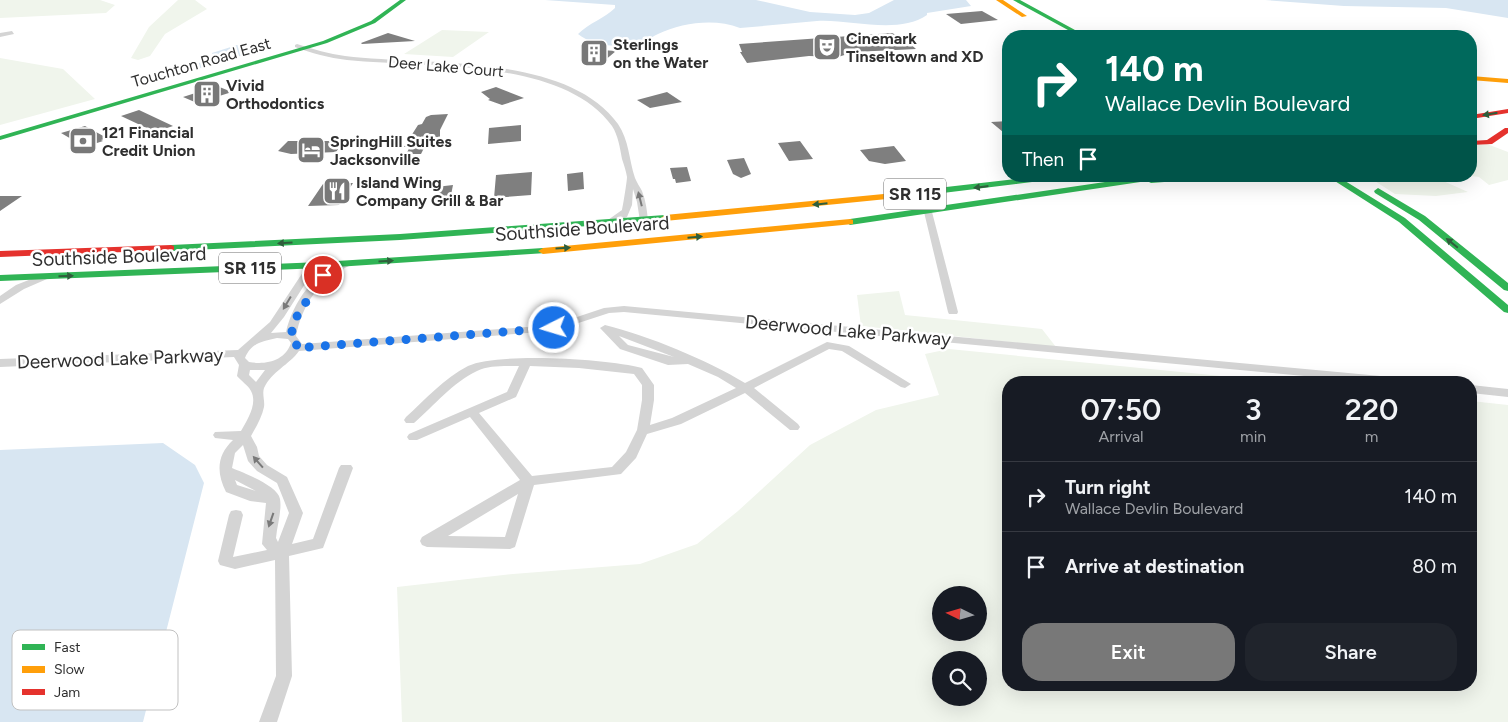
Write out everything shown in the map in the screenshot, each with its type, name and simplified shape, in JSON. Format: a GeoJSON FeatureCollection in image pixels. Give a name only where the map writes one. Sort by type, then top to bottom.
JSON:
{"type":"FeatureCollection","features":[{"type":"Feature","properties":{"kind":"main road","name":"Touchton Road East"},"geometry":{"type":"LineString","coordinates":[[301,47],[351,25],[389,0]]}},
{"type":"Feature","properties":{"kind":"main road","name":"Touchton Road East"},"geometry":{"type":"LineString","coordinates":[[0,132],[133,96],[362,28],[403,0]]}},
{"type":"Feature","properties":{"kind":"main road"},"geometry":{"type":"LineString","coordinates":[[999,0],[1052,30]]}},
{"type":"Feature","properties":{"kind":"main road"},"geometry":{"type":"LineString","coordinates":[[1016,0],[1072,30]]}},
{"type":"Feature","properties":{"kind":"main road"},"geometry":{"type":"LineString","coordinates":[[1477,72],[1508,72]]}},
{"type":"Feature","properties":{"kind":"main road"},"geometry":{"type":"LineString","coordinates":[[1495,73],[1508,81]]}},
{"type":"Feature","properties":{"kind":"main road"},"geometry":{"type":"LineString","coordinates":[[1477,78],[1508,81]]}},
{"type":"Feature","properties":{"kind":"main road","name":"Touchton Road East"},"geometry":{"type":"LineString","coordinates":[[0,138],[133,96]]}},
{"type":"Feature","properties":{"kind":"main road"},"geometry":{"type":"LineString","coordinates":[[1477,116],[1508,111]]}},
{"type":"Feature","properties":{"kind":"main road"},"geometry":{"type":"LineString","coordinates":[[1488,128],[1508,125]]}},
{"type":"Feature","properties":{"kind":"main road"},"geometry":{"type":"LineString","coordinates":[[1477,130],[1483,133],[1482,136],[1477,137]]}},
{"type":"Feature","properties":{"kind":"main road"},"geometry":{"type":"LineString","coordinates":[[1477,143],[1489,142],[1508,130]]}},
{"type":"Feature","properties":{"kind":"main road","name":"Southside Boulevard"},"geometry":{"type":"LineString","coordinates":[[0,254],[382,238],[600,224],[710,215],[1010,182]]}},
{"type":"Feature","properties":{"kind":"main road","name":"Southside Boulevard"},"geometry":{"type":"LineString","coordinates":[[0,278],[352,263],[646,241],[854,222],[1130,182]]}},
{"type":"Feature","properties":{"kind":"main road"},"geometry":{"type":"LineString","coordinates":[[1343,182],[1364,193],[1416,230],[1508,310]]}},
{"type":"Feature","properties":{"kind":"main road"},"geometry":{"type":"LineString","coordinates":[[1362,182],[1406,206],[1508,288]]}},
{"type":"Feature","properties":{"kind":"main road"},"geometry":{"type":"LineString","coordinates":[[1385,207],[1406,206]]}},
{"type":"Feature","properties":{"kind":"main road"},"geometry":{"type":"LineString","coordinates":[[646,241],[663,227],[710,215]]}},
{"type":"Feature","properties":{"kind":"main road"},"geometry":{"type":"LineString","coordinates":[[595,245],[629,233],[644,220]]}},
{"type":"Feature","properties":{"kind":"main road"},"geometry":{"type":"LineString","coordinates":[[312,265],[332,252],[382,238]]}},
{"type":"Feature","properties":{"kind":"main road"},"geometry":{"type":"LineString","coordinates":[[1459,267],[1483,268]]}},
{"type":"Feature","properties":{"kind":"street"},"geometry":{"type":"LineString","coordinates":[[0,35],[12,33]]}},
{"type":"Feature","properties":{"kind":"street","name":"Deer Lake Court"},"geometry":{"type":"LineString","coordinates":[[301,47],[353,59],[490,69],[533,78],[564,88],[590,102],[614,124],[623,143],[631,180],[638,191],[644,220]]}},
{"type":"Feature","properties":{"kind":"street","name":"Deer Lake Court"},"geometry":{"type":"LineString","coordinates":[[600,224],[619,218],[626,212],[629,204],[627,190],[631,180]]}},
{"type":"Feature","properties":{"kind":"street"},"geometry":{"type":"LineString","coordinates":[[928,212],[952,312]]}},
{"type":"Feature","properties":{"kind":"street"},"geometry":{"type":"LineString","coordinates":[[291,336],[294,321],[318,280],[333,269],[352,263]]}},
{"type":"Feature","properties":{"kind":"street"},"geometry":{"type":"LineString","coordinates":[[279,362],[264,367],[245,366],[240,362],[240,353],[259,339],[274,324],[312,265]]}},
{"type":"Feature","properties":{"kind":"street"},"geometry":{"type":"LineString","coordinates":[[0,301],[20,287],[45,276]]}},
{"type":"Feature","properties":{"kind":"street","name":"Deerwood Lake Parkway"},"geometry":{"type":"LineString","coordinates":[[296,348],[554,328],[608,310],[642,310],[1339,376]]}},
{"type":"Feature","properties":{"kind":"street"},"geometry":{"type":"LineString","coordinates":[[594,315],[624,347],[668,360],[689,360]]}},
{"type":"Feature","properties":{"kind":"street"},"geometry":{"type":"LineString","coordinates":[[605,328],[652,344],[722,374],[744,387],[794,427]]}},
{"type":"Feature","properties":{"kind":"street"},"geometry":{"type":"LineString","coordinates":[[257,390],[266,375],[296,348],[297,343],[291,336],[277,335],[259,339]]}},
{"type":"Feature","properties":{"kind":"street"},"geometry":{"type":"LineString","coordinates":[[645,354],[652,344]]}},
{"type":"Feature","properties":{"kind":"street"},"geometry":{"type":"LineString","coordinates":[[643,430],[649,431],[658,428],[827,345],[845,348],[905,384]]}},
{"type":"Feature","properties":{"kind":"street","name":"Deerwood Lake Parkway"},"geometry":{"type":"LineString","coordinates":[[0,363],[240,353]]}},
{"type":"Feature","properties":{"kind":"street"},"geometry":{"type":"LineString","coordinates":[[413,437],[512,394],[526,362]]}},
{"type":"Feature","properties":{"kind":"street"},"geometry":{"type":"LineString","coordinates":[[410,420],[474,368],[489,364],[526,362],[616,366],[638,371],[648,385],[648,400],[643,430],[631,455],[616,470],[529,481],[428,541],[510,543],[529,481]]}},
{"type":"Feature","properties":{"kind":"street"},"geometry":{"type":"LineString","coordinates":[[245,366],[243,376],[257,390],[259,404],[257,413],[245,436],[229,451],[225,470],[231,488],[250,496],[273,498],[273,513],[268,528],[269,544],[282,552]]}},
{"type":"Feature","properties":{"kind":"street"},"geometry":{"type":"LineString","coordinates":[[1477,390],[1508,393]]}},
{"type":"Feature","properties":{"kind":"street"},"geometry":{"type":"LineString","coordinates":[[472,412],[529,481]]}},
{"type":"Feature","properties":{"kind":"street"},"geometry":{"type":"LineString","coordinates":[[219,435],[245,436]]}},
{"type":"Feature","properties":{"kind":"street"},"geometry":{"type":"LineString","coordinates":[[245,436],[251,447],[253,458],[262,468],[282,480],[296,513],[282,552],[284,676],[268,722]]}},
{"type":"Feature","properties":{"kind":"street"},"geometry":{"type":"LineString","coordinates":[[236,515],[225,561],[235,563],[318,544],[346,468]]}},
{"type":"Feature","properties":{"kind":"shaded area"},"geometry":{"type":"Polygon","coordinates":[[[0,0],[100,0],[115,5],[106,13],[0,18],[0,0]]]}},
{"type":"Feature","properties":{"kind":"shaded area"},"geometry":{"type":"Polygon","coordinates":[[[178,0],[195,0],[207,9],[165,34],[150,56],[138,60],[131,58],[149,27],[178,0]]]}},
{"type":"Feature","properties":{"kind":"shaded area"},"geometry":{"type":"Polygon","coordinates":[[[545,0],[756,0],[810,12],[855,15],[869,13],[894,0],[966,0],[971,6],[927,13],[927,15],[915,21],[888,25],[817,21],[740,28],[720,23],[698,23],[667,30],[637,44],[610,46],[592,42],[578,34],[611,12],[615,5],[545,0]]]}},
{"type":"Feature","properties":{"kind":"shaded area"},"geometry":{"type":"Polygon","coordinates":[[[1265,0],[1508,0],[1508,18],[1446,8],[1344,6],[1265,0]]]}},
{"type":"Feature","properties":{"kind":"shaded area"},"geometry":{"type":"Polygon","coordinates":[[[442,30],[489,32],[453,57],[404,54],[442,30]]]}},
{"type":"Feature","properties":{"kind":"shaded area"},"geometry":{"type":"Polygon","coordinates":[[[237,45],[247,45],[260,50],[148,84],[137,82],[206,61],[214,57],[212,53],[237,45]]]}},
{"type":"Feature","properties":{"kind":"shaded area"},"geometry":{"type":"Polygon","coordinates":[[[0,58],[63,69],[95,99],[0,125],[0,58]]]}},
{"type":"Feature","properties":{"kind":"shaded area"},"geometry":{"type":"Polygon","coordinates":[[[1487,144],[1508,152],[1508,180],[1489,185],[1477,177],[1477,145],[1487,144]]]}},
{"type":"Feature","properties":{"kind":"shaded area"},"geometry":{"type":"Polygon","coordinates":[[[1376,182],[1446,182],[1468,192],[1436,196],[1395,194],[1376,182]]]}},
{"type":"Feature","properties":{"kind":"shaded area"},"geometry":{"type":"Polygon","coordinates":[[[899,291],[905,315],[1042,329],[1056,347],[861,326],[857,295],[899,291]]]}},
{"type":"Feature","properties":{"kind":"shaded area"},"geometry":{"type":"Polygon","coordinates":[[[949,349],[1221,376],[1002,376],[1002,691],[1477,691],[1477,402],[1508,405],[1508,722],[402,722],[397,587],[513,574],[640,564],[697,544],[738,511],[810,445],[876,410],[939,395],[925,354],[949,349]]]}},
{"type":"Feature","properties":{"kind":"shaded area"},"geometry":{"type":"Polygon","coordinates":[[[163,443],[195,465],[204,483],[166,630],[12,630],[12,710],[146,710],[143,722],[0,722],[0,450],[163,443]]]}},
{"type":"Feature","properties":{"kind":"building"},"geometry":{"type":"Polygon","coordinates":[[[982,11],[998,20],[961,24],[946,14],[982,11]]]}},
{"type":"Feature","properties":{"kind":"building"},"geometry":{"type":"Polygon","coordinates":[[[388,33],[415,41],[361,43],[388,33]]]}},
{"type":"Feature","properties":{"kind":"building","name":"Cinemark Tinseltown and XD"},"geometry":{"type":"Polygon","coordinates":[[[892,33],[905,39],[916,49],[854,52],[838,57],[809,56],[747,63],[740,52],[742,52],[739,44],[892,33]]]}},
{"type":"Feature","properties":{"kind":"building"},"geometry":{"type":"Polygon","coordinates":[[[601,50],[616,51],[604,61],[588,59],[601,50]]]}},
{"type":"Feature","properties":{"kind":"building","name":"Vivid Orthodontics"},"geometry":{"type":"Polygon","coordinates":[[[217,86],[232,92],[197,103],[183,97],[217,86]]]}},
{"type":"Feature","properties":{"kind":"building"},"geometry":{"type":"Polygon","coordinates":[[[496,87],[524,98],[502,105],[488,100],[490,99],[481,92],[496,87]]]}},
{"type":"Feature","properties":{"kind":"building"},"geometry":{"type":"Polygon","coordinates":[[[667,92],[682,102],[650,108],[637,100],[667,92]]]}},
{"type":"Feature","properties":{"kind":"building"},"geometry":{"type":"Polygon","coordinates":[[[139,110],[173,126],[155,132],[121,116],[139,110]]]}},
{"type":"Feature","properties":{"kind":"building"},"geometry":{"type":"Polygon","coordinates":[[[448,114],[440,130],[440,138],[432,145],[425,146],[421,154],[406,154],[410,147],[404,147],[418,125],[422,124],[426,117],[448,114]]]}},
{"type":"Feature","properties":{"kind":"building"},"geometry":{"type":"Polygon","coordinates":[[[1002,121],[1002,131],[991,122],[1002,121]]]}},
{"type":"Feature","properties":{"kind":"building"},"geometry":{"type":"Polygon","coordinates":[[[521,125],[521,141],[488,144],[489,128],[521,125]]]}},
{"type":"Feature","properties":{"kind":"building"},"geometry":{"type":"Polygon","coordinates":[[[85,126],[107,138],[85,147],[61,133],[85,126]]]}},
{"type":"Feature","properties":{"kind":"building","name":"SpringHill Suites Jacksonville"},"geometry":{"type":"Polygon","coordinates":[[[288,141],[344,141],[336,152],[291,154],[278,151],[288,141]]]}},
{"type":"Feature","properties":{"kind":"building"},"geometry":{"type":"Polygon","coordinates":[[[800,141],[813,159],[789,161],[778,143],[800,141]]]}},
{"type":"Feature","properties":{"kind":"building"},"geometry":{"type":"Polygon","coordinates":[[[894,146],[906,161],[885,164],[869,161],[860,150],[894,146]]]}},
{"type":"Feature","properties":{"kind":"building"},"geometry":{"type":"Polygon","coordinates":[[[744,158],[751,174],[741,178],[733,174],[727,160],[744,158]]]}},
{"type":"Feature","properties":{"kind":"building"},"geometry":{"type":"Polygon","coordinates":[[[687,167],[691,181],[676,183],[670,168],[687,167]]]}},
{"type":"Feature","properties":{"kind":"building"},"geometry":{"type":"Polygon","coordinates":[[[532,172],[531,195],[494,198],[496,175],[532,172]]]}},
{"type":"Feature","properties":{"kind":"building"},"geometry":{"type":"Polygon","coordinates":[[[583,172],[584,189],[568,191],[567,174],[583,172]]]}},
{"type":"Feature","properties":{"kind":"building","name":"Island Wing Company Grill & Bar"},"geometry":{"type":"Polygon","coordinates":[[[348,181],[346,183],[353,183],[339,205],[308,206],[323,184],[348,181]]]}},
{"type":"Feature","properties":{"kind":"building"},"geometry":{"type":"Polygon","coordinates":[[[453,185],[450,200],[433,201],[436,187],[453,185]]]}},
{"type":"Feature","properties":{"kind":"building"},"geometry":{"type":"Polygon","coordinates":[[[0,196],[22,196],[0,211],[0,196]]]}},
{"type":"Feature","properties":{"kind":"traffic: fast"},"geometry":{"type":"LineString","coordinates":[[0,138],[325,42],[373,22],[403,0]]}},
{"type":"Feature","properties":{"kind":"traffic: fast"},"geometry":{"type":"LineString","coordinates":[[1016,0],[1072,30]]}},
{"type":"Feature","properties":{"kind":"traffic: fast"},"geometry":{"type":"LineString","coordinates":[[894,196],[1013,182]]}},
{"type":"Feature","properties":{"kind":"traffic: fast"},"geometry":{"type":"LineString","coordinates":[[850,222],[1123,182]]}},
{"type":"Feature","properties":{"kind":"traffic: fast"},"geometry":{"type":"LineString","coordinates":[[1341,182],[1402,220],[1508,310]]}},
{"type":"Feature","properties":{"kind":"traffic: fast"},"geometry":{"type":"LineString","coordinates":[[1378,191],[1422,218],[1508,288]]}},
{"type":"Feature","properties":{"kind":"traffic: fast"},"geometry":{"type":"LineString","coordinates":[[171,248],[400,237],[665,218]]}},
{"type":"Feature","properties":{"kind":"traffic: fast"},"geometry":{"type":"LineString","coordinates":[[0,278],[321,265],[543,251]]}},
{"type":"Feature","properties":{"kind":"traffic: slow"},"geometry":{"type":"LineString","coordinates":[[999,0],[1024,16]]}},
{"type":"Feature","properties":{"kind":"traffic: slow"},"geometry":{"type":"LineString","coordinates":[[1477,78],[1508,81]]}},
{"type":"Feature","properties":{"kind":"traffic: slow"},"geometry":{"type":"LineString","coordinates":[[665,218],[894,196]]}},
{"type":"Feature","properties":{"kind":"traffic: slow"},"geometry":{"type":"LineString","coordinates":[[543,251],[850,222]]}},
{"type":"Feature","properties":{"kind":"traffic: jam"},"geometry":{"type":"LineString","coordinates":[[1477,116],[1508,111]]}},
{"type":"Feature","properties":{"kind":"traffic: jam"},"geometry":{"type":"LineString","coordinates":[[1477,143],[1489,142],[1508,130]]}},
{"type":"Feature","properties":{"kind":"traffic: jam"},"geometry":{"type":"LineString","coordinates":[[0,254],[171,248]]}},
{"type":"Feature","properties":{"kind":"place","name":"Cinemark Tinseltown and XD"},"geometry":{"type":"Point","coordinates":[827,47]}},
{"type":"Feature","properties":{"kind":"place","name":"Sterlings on the Water"},"geometry":{"type":"Point","coordinates":[594,53]}},
{"type":"Feature","properties":{"kind":"place","name":"Vivid Orthodontics"},"geometry":{"type":"Point","coordinates":[207,94]}},
{"type":"Feature","properties":{"kind":"place","name":"121 Financial Credit Union"},"geometry":{"type":"Point","coordinates":[83,141]}},
{"type":"Feature","properties":{"kind":"place","name":"SpringHill Suites Jacksonville"},"geometry":{"type":"Point","coordinates":[311,150]}},
{"type":"Feature","properties":{"kind":"place","name":"Island Wing Company Grill & Bar"},"geometry":{"type":"Point","coordinates":[337,191]}},
{"type":"Feature","properties":{"kind":"route"},"geometry":{"type":"LineString","coordinates":[[323,275],[314,286],[294,321],[291,336],[297,343],[296,348],[554,328]]}}]}
